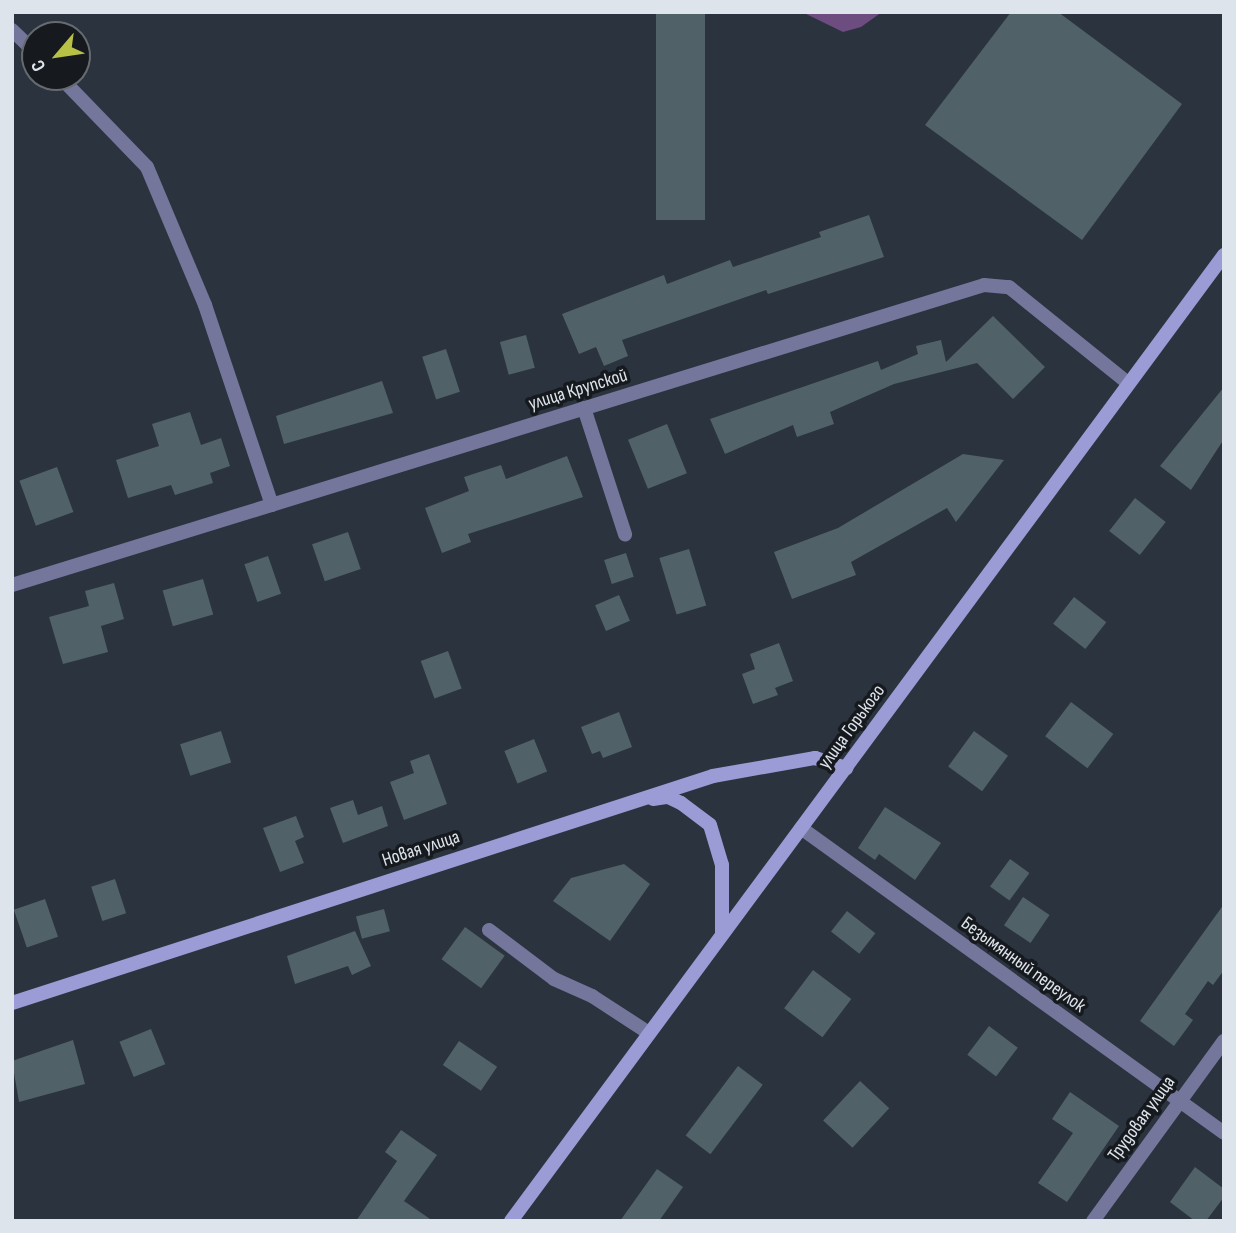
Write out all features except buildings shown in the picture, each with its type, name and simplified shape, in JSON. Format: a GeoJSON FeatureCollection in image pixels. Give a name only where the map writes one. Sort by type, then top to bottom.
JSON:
{"type":"FeatureCollection","features":[{"type":"Feature","properties":{"kind":"main road","name":"улица Горького"},"geometry":{"type":"LineString","coordinates":[[511,1221],[1224,255]]}},
{"type":"Feature","properties":{"kind":"main road","name":"Новая улица"},"geometry":{"type":"LineString","coordinates":[[12,1003],[634,800],[760,764],[815,758],[846,768]]}},
{"type":"Feature","properties":{"kind":"main road"},"geometry":{"type":"LineString","coordinates":[[634,800],[668,797],[710,825],[722,865],[722,934]]}},
{"type":"Feature","properties":{"kind":"street"},"geometry":{"type":"LineString","coordinates":[[74,91],[147,167],[205,305],[272,505]]}},
{"type":"Feature","properties":{"kind":"street","name":"улица Крупской"},"geometry":{"type":"LineString","coordinates":[[12,584],[998,283],[1009,287],[1128,383]]}},
{"type":"Feature","properties":{"kind":"street"},"geometry":{"type":"LineString","coordinates":[[584,408],[625,534]]}},
{"type":"Feature","properties":{"kind":"street","name":"Безымянный переулок"},"geometry":{"type":"LineString","coordinates":[[801,828],[1224,1133]]}},
{"type":"Feature","properties":{"kind":"street"},"geometry":{"type":"LineString","coordinates":[[489,929],[554,979],[592,996],[649,1033]]}},
{"type":"Feature","properties":{"kind":"street","name":"Трудовая улица"},"geometry":{"type":"LineString","coordinates":[[1093,1221],[1178,1100],[1224,1041]]}},
{"type":"Feature","properties":{"kind":"shaded area"},"geometry":{"type":"Polygon","coordinates":[[[802,12],[882,12],[861,27],[843,32],[802,12]]]}}]}
